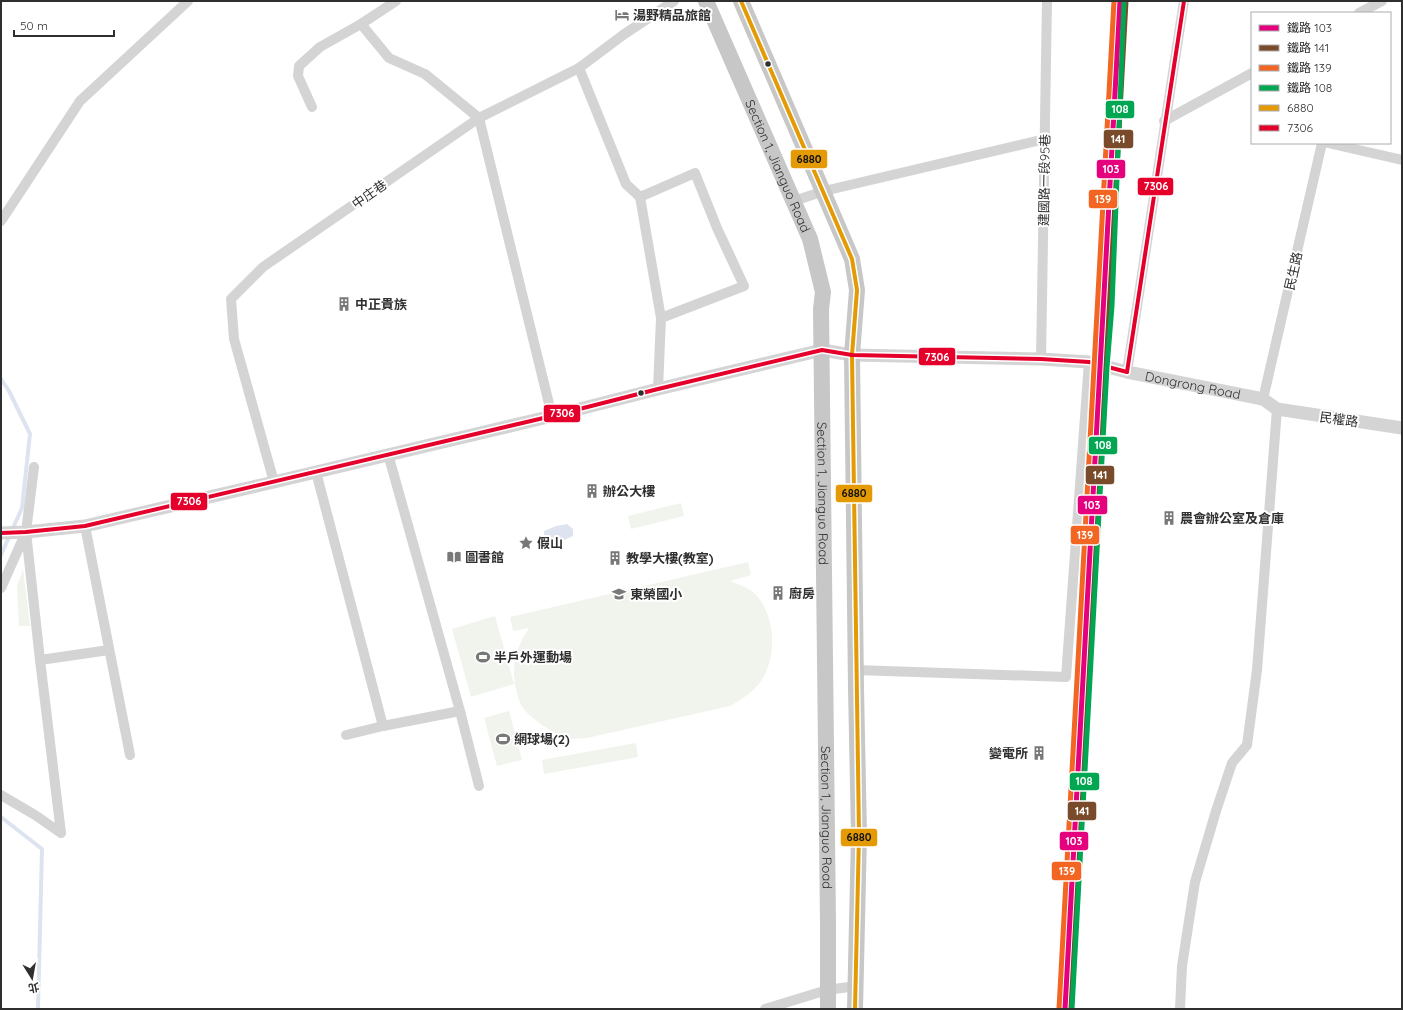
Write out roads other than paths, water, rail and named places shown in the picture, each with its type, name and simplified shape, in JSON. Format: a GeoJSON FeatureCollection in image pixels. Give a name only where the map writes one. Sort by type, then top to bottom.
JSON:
{"type":"FeatureCollection","features":[{"type":"Feature","properties":{"kind":"main road","name":"Section 1, Jianguo Road"},"geometry":{"type":"LineString","coordinates":[[706,1],[810,239],[823,292],[821,309],[828,1009]]}},
{"type":"Feature","properties":{"kind":"main road"},"geometry":{"type":"LineString","coordinates":[[741,1],[852,259],[857,290],[852,355],[859,835],[855,1009]]}},
{"type":"Feature","properties":{"kind":"street"},"geometry":{"type":"LineString","coordinates":[[1,221],[80,101],[188,1]]}},
{"type":"Feature","properties":{"kind":"street"},"geometry":{"type":"LineString","coordinates":[[312,107],[298,76],[299,66],[320,47],[361,24],[396,1]]}},
{"type":"Feature","properties":{"kind":"street","name":"中庄巷"},"geometry":{"type":"LineString","coordinates":[[274,482],[234,339],[231,299],[263,267],[479,118],[579,68],[674,1]]}},
{"type":"Feature","properties":{"kind":"street","name":"建國路一段95巷"},"geometry":{"type":"LineString","coordinates":[[1041,359],[1046,1]]}},
{"type":"Feature","properties":{"kind":"street"},"geometry":{"type":"LineString","coordinates":[[1127,372],[1164,121],[1184,1]]}},
{"type":"Feature","properties":{"kind":"street"},"geometry":{"type":"LineString","coordinates":[[1361,12],[1382,1]]}},
{"type":"Feature","properties":{"kind":"street"},"geometry":{"type":"LineString","coordinates":[[361,24],[389,58],[424,74],[479,118],[552,416]]}},
{"type":"Feature","properties":{"kind":"street"},"geometry":{"type":"LineString","coordinates":[[579,68],[626,184],[640,197],[661,318],[658,389]]}},
{"type":"Feature","properties":{"kind":"street"},"geometry":{"type":"LineString","coordinates":[[1164,121],[1251,73]]}},
{"type":"Feature","properties":{"kind":"street"},"geometry":{"type":"LineString","coordinates":[[794,201],[824,191],[1045,139]]}},
{"type":"Feature","properties":{"kind":"street","name":"民生路"},"geometry":{"type":"LineString","coordinates":[[1263,399],[1322,144]]}},
{"type":"Feature","properties":{"kind":"street"},"geometry":{"type":"LineString","coordinates":[[1332,144],[1402,160]]}},
{"type":"Feature","properties":{"kind":"street"},"geometry":{"type":"LineString","coordinates":[[640,197],[695,173],[717,228],[744,286],[661,318]]}},
{"type":"Feature","properties":{"kind":"street","name":"Dongrong Road"},"geometry":{"type":"LineString","coordinates":[[1,533],[86,526],[552,416],[822,350],[852,355],[1041,359],[1089,362],[1127,372],[1263,399],[1277,409]]}},
{"type":"Feature","properties":{"kind":"street"},"geometry":{"type":"LineString","coordinates":[[856,670],[1066,677],[1089,362]]}},
{"type":"Feature","properties":{"kind":"street"},"geometry":{"type":"LineString","coordinates":[[1180,1009],[1182,966],[1195,882],[1232,763],[1247,745],[1257,670],[1277,409]]}},
{"type":"Feature","properties":{"kind":"street","name":"民權路"},"geometry":{"type":"LineString","coordinates":[[1277,409],[1402,428]]}},
{"type":"Feature","properties":{"kind":"street"},"geometry":{"type":"LineString","coordinates":[[388,454],[460,711],[479,786]]}},
{"type":"Feature","properties":{"kind":"street"},"geometry":{"type":"LineString","coordinates":[[1,588],[23,532],[34,467]]}},
{"type":"Feature","properties":{"kind":"street"},"geometry":{"type":"LineString","coordinates":[[316,472],[383,726]]}},
{"type":"Feature","properties":{"kind":"street"},"geometry":{"type":"LineString","coordinates":[[86,526],[130,755]]}},
{"type":"Feature","properties":{"kind":"street"},"geometry":{"type":"LineString","coordinates":[[1,794],[35,815],[61,834],[23,532]]}},
{"type":"Feature","properties":{"kind":"street"},"geometry":{"type":"LineString","coordinates":[[40,660],[109,650]]}},
{"type":"Feature","properties":{"kind":"street"},"geometry":{"type":"LineString","coordinates":[[346,736],[383,726],[460,711]]}},
{"type":"Feature","properties":{"kind":"street"},"geometry":{"type":"LineString","coordinates":[[765,1009],[827,990],[856,986]]}},
{"type":"Feature","properties":{"kind":"waterway"},"geometry":{"type":"LineString","coordinates":[[1,379],[9,391],[30,434],[22,508],[1,555]]}},
{"type":"Feature","properties":{"kind":"waterway"},"geometry":{"type":"LineString","coordinates":[[1,817],[42,849],[38,1009]]}},
{"type":"Feature","properties":{"kind":"rail line","name":"139"},"geometry":{"type":"LineString","coordinates":[[1059,1009],[1114,1]]}},
{"type":"Feature","properties":{"kind":"rail line","name":"103"},"geometry":{"type":"LineString","coordinates":[[1065,1009],[1120,1]]}},
{"type":"Feature","properties":{"kind":"rail line","name":"108"},"geometry":{"type":"LineString","coordinates":[[1072,1009],[1107,367],[1112,306],[1124,1]]}},
{"type":"Feature","properties":{"kind":"rail line","name":"141"},"geometry":{"type":"LineString","coordinates":[[1071,1009],[1126,1]]}},
{"type":"Feature","properties":{"kind":"place","name":"湯野精品旅館"},"geometry":{"type":"Point","coordinates":[622,15]}},
{"type":"Feature","properties":{"kind":"place","name":"中正貴族"},"geometry":{"type":"Point","coordinates":[344,304]}},
{"type":"Feature","properties":{"kind":"place","name":"辦公大樓"},"geometry":{"type":"Point","coordinates":[592,491]}},
{"type":"Feature","properties":{"kind":"place","name":"農會辦公室及倉庫"},"geometry":{"type":"Point","coordinates":[1169,518]}},
{"type":"Feature","properties":{"kind":"place","name":"假山"},"geometry":{"type":"Point","coordinates":[526,543]}},
{"type":"Feature","properties":{"kind":"place","name":"圖書館"},"geometry":{"type":"Point","coordinates":[454,557]}},
{"type":"Feature","properties":{"kind":"place","name":"教學大樓(教室)"},"geometry":{"type":"Point","coordinates":[615,558]}},
{"type":"Feature","properties":{"kind":"place","name":"廚房"},"geometry":{"type":"Point","coordinates":[778,593]}},
{"type":"Feature","properties":{"kind":"place","name":"東榮國小"},"geometry":{"type":"Point","coordinates":[619,594]}},
{"type":"Feature","properties":{"kind":"place","name":"半戶外運動場"},"geometry":{"type":"Point","coordinates":[483,657]}},
{"type":"Feature","properties":{"kind":"place","name":"網球場(2)"},"geometry":{"type":"Point","coordinates":[503,739]}},
{"type":"Feature","properties":{"kind":"place","name":"變電所"},"geometry":{"type":"Point","coordinates":[1039,753]}}]}
